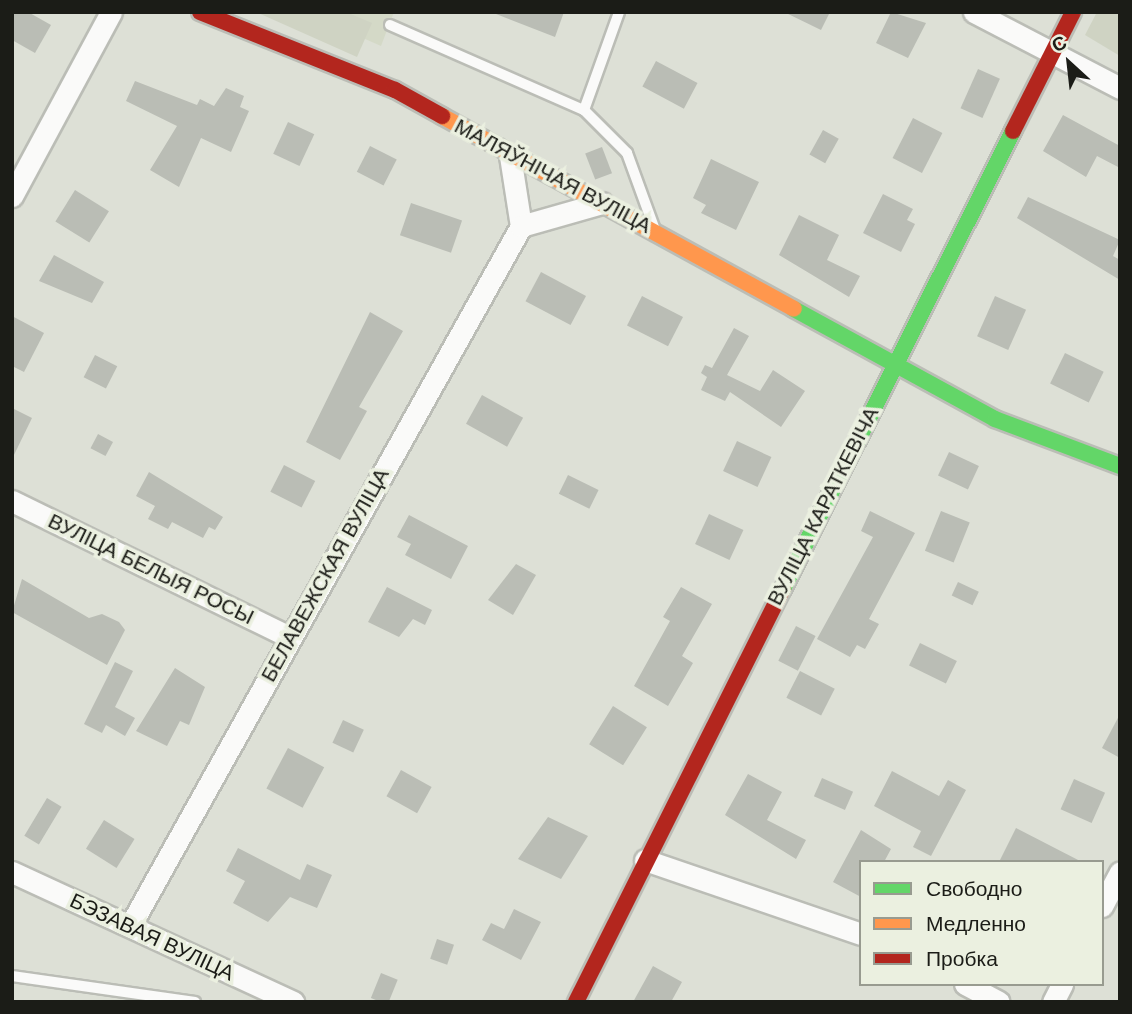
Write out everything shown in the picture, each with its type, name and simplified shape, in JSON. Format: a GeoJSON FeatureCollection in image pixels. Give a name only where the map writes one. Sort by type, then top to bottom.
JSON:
{"type":"FeatureCollection","features":[{"type":"Feature","properties":{"kind":"street"},"geometry":{"type":"LineString","coordinates":[[12,196],[111,12]]}},
{"type":"Feature","properties":{"kind":"street","name":"МАЛЯЎНІЧАЯ ВУЛІЦА"},"geometry":{"type":"LineString","coordinates":[[200,12],[395,90],[510,156],[655,230],[995,419],[1120,466]]}},
{"type":"Feature","properties":{"kind":"street"},"geometry":{"type":"LineString","coordinates":[[974,12],[1120,88]]}},
{"type":"Feature","properties":{"kind":"street","name":"ВУЛІЦА КАРАТКЕВІЧА"},"geometry":{"type":"LineString","coordinates":[[576,1002],[894,362],[1073,12]]}},
{"type":"Feature","properties":{"kind":"street"},"geometry":{"type":"LineString","coordinates":[[510,156],[522,226],[602,203]]}},
{"type":"Feature","properties":{"kind":"street","name":"БЕЛАВЕЖСКАЯ ВУЛІЦА"},"geometry":{"type":"LineString","coordinates":[[130,926],[522,226]]}},
{"type":"Feature","properties":{"kind":"street","name":"ВУЛІЦА БЕЛЫЯ РОСЫ"},"geometry":{"type":"LineString","coordinates":[[12,501],[290,637]]}},
{"type":"Feature","properties":{"kind":"street"},"geometry":{"type":"LineString","coordinates":[[645,860],[859,933]]}},
{"type":"Feature","properties":{"kind":"street","name":"БЭЗАВАЯ ВУЛІЦА"},"geometry":{"type":"LineString","coordinates":[[12,872],[293,1002]]}},
{"type":"Feature","properties":{"kind":"street"},"geometry":{"type":"LineString","coordinates":[[1104,902],[1120,872]]}},
{"type":"Feature","properties":{"kind":"street"},"geometry":{"type":"LineString","coordinates":[[969,986],[999,1002]]}},
{"type":"Feature","properties":{"kind":"street"},"geometry":{"type":"LineString","coordinates":[[1053,1002],[1061,986]]}},
{"type":"Feature","properties":{"kind":"lane"},"geometry":{"type":"LineString","coordinates":[[584,110],[619,12]]}},
{"type":"Feature","properties":{"kind":"lane"},"geometry":{"type":"LineString","coordinates":[[390,25],[584,110],[627,153],[655,230]]}},
{"type":"Feature","properties":{"kind":"lane"},"geometry":{"type":"LineString","coordinates":[[12,976],[195,1002]]}},
{"type":"Feature","properties":{"kind":"shaded area"},"geometry":{"type":"Polygon","coordinates":[[[256,12],[346,12],[372,23],[357,57],[256,12]]]}},
{"type":"Feature","properties":{"kind":"shaded area"},"geometry":{"type":"Polygon","coordinates":[[[304,12],[394,12],[381,46],[304,12]]]}},
{"type":"Feature","properties":{"kind":"shaded area"},"geometry":{"type":"Polygon","coordinates":[[[1097,12],[1120,12],[1120,56],[1085,35],[1097,12]]]}},
{"type":"Feature","properties":{"kind":"building"},"geometry":{"type":"Polygon","coordinates":[[[12,12],[28,12],[51,25],[35,53],[12,40],[12,12]]]}},
{"type":"Feature","properties":{"kind":"building"},"geometry":{"type":"Polygon","coordinates":[[[491,12],[564,12],[555,37],[491,12]]]}},
{"type":"Feature","properties":{"kind":"building"},"geometry":{"type":"Polygon","coordinates":[[[784,12],[830,12],[821,30],[784,12]]]}},
{"type":"Feature","properties":{"kind":"building"},"geometry":{"type":"Polygon","coordinates":[[[891,12],[926,23],[908,58],[876,43],[891,12]]]}},
{"type":"Feature","properties":{"kind":"building"},"geometry":{"type":"Polygon","coordinates":[[[656,61],[697,83],[684,109],[642,87],[656,61]]]}},
{"type":"Feature","properties":{"kind":"building"},"geometry":{"type":"Polygon","coordinates":[[[978,69],[1000,79],[982,118],[961,108],[978,69]]]}},
{"type":"Feature","properties":{"kind":"building"},"geometry":{"type":"Polygon","coordinates":[[[135,81],[197,105],[200,99],[214,106],[226,88],[244,96],[240,107],[249,111],[231,152],[201,138],[179,187],[150,170],[177,126],[126,101],[135,81]]]}},
{"type":"Feature","properties":{"kind":"building"},"geometry":{"type":"Polygon","coordinates":[[[1063,115],[1120,146],[1120,168],[1097,156],[1086,177],[1043,151],[1063,115]]]}},
{"type":"Feature","properties":{"kind":"building"},"geometry":{"type":"Polygon","coordinates":[[[913,118],[942,133],[922,173],[893,158],[913,118]]]}},
{"type":"Feature","properties":{"kind":"building"},"geometry":{"type":"Polygon","coordinates":[[[288,122],[314,134],[299,166],[273,154],[288,122]]]}},
{"type":"Feature","properties":{"kind":"building"},"geometry":{"type":"Polygon","coordinates":[[[823,130],[839,139],[825,163],[809,154],[823,130]]]}},
{"type":"Feature","properties":{"kind":"building"},"geometry":{"type":"Polygon","coordinates":[[[370,146],[397,160],[384,185],[357,172],[370,146]]]}},
{"type":"Feature","properties":{"kind":"building"},"geometry":{"type":"Polygon","coordinates":[[[602,147],[612,173],[595,180],[585,153],[602,147]]]}},
{"type":"Feature","properties":{"kind":"building"},"geometry":{"type":"Polygon","coordinates":[[[711,159],[759,182],[736,230],[701,213],[706,205],[693,198],[711,159]]]}},
{"type":"Feature","properties":{"kind":"building"},"geometry":{"type":"Polygon","coordinates":[[[75,190],[109,211],[89,243],[55,221],[75,190]]]}},
{"type":"Feature","properties":{"kind":"building"},"geometry":{"type":"Polygon","coordinates":[[[883,194],[913,209],[907,220],[915,224],[901,252],[863,233],[883,194]]]}},
{"type":"Feature","properties":{"kind":"building"},"geometry":{"type":"Polygon","coordinates":[[[1028,197],[1120,240],[1113,256],[1120,260],[1120,280],[1017,218],[1028,197]]]}},
{"type":"Feature","properties":{"kind":"building"},"geometry":{"type":"Polygon","coordinates":[[[411,203],[462,221],[451,253],[400,235],[411,203]]]}},
{"type":"Feature","properties":{"kind":"building"},"geometry":{"type":"Polygon","coordinates":[[[799,215],[839,235],[827,260],[860,276],[849,297],[779,255],[799,215]]]}},
{"type":"Feature","properties":{"kind":"building"},"geometry":{"type":"Polygon","coordinates":[[[54,255],[104,282],[92,303],[39,281],[54,255]]]}},
{"type":"Feature","properties":{"kind":"building"},"geometry":{"type":"Polygon","coordinates":[[[541,272],[586,296],[571,325],[526,301],[541,272]]]}},
{"type":"Feature","properties":{"kind":"building"},"geometry":{"type":"Polygon","coordinates":[[[642,296],[683,317],[668,346],[627,325],[642,296]]]}},
{"type":"Feature","properties":{"kind":"building"},"geometry":{"type":"Polygon","coordinates":[[[995,296],[1026,310],[1008,350],[977,336],[995,296]]]}},
{"type":"Feature","properties":{"kind":"building"},"geometry":{"type":"Polygon","coordinates":[[[370,312],[403,331],[359,407],[367,411],[340,460],[306,442],[370,312]]]}},
{"type":"Feature","properties":{"kind":"building"},"geometry":{"type":"Polygon","coordinates":[[[12,316],[44,333],[24,372],[12,366],[12,316]]]}},
{"type":"Feature","properties":{"kind":"building"},"geometry":{"type":"Polygon","coordinates":[[[734,328],[749,336],[727,375],[760,391],[773,370],[805,391],[781,427],[730,392],[725,401],[701,390],[707,377],[701,373],[705,365],[712,368],[734,328]]]}},
{"type":"Feature","properties":{"kind":"building"},"geometry":{"type":"Polygon","coordinates":[[[1065,353],[1104,372],[1089,402],[1050,384],[1065,353]]]}},
{"type":"Feature","properties":{"kind":"building"},"geometry":{"type":"Polygon","coordinates":[[[95,355],[117,366],[106,389],[84,377],[95,355]]]}},
{"type":"Feature","properties":{"kind":"building"},"geometry":{"type":"Polygon","coordinates":[[[482,395],[523,418],[507,447],[466,424],[482,395]]]}},
{"type":"Feature","properties":{"kind":"building"},"geometry":{"type":"Polygon","coordinates":[[[12,408],[32,418],[12,459],[12,408]]]}},
{"type":"Feature","properties":{"kind":"building"},"geometry":{"type":"Polygon","coordinates":[[[98,434],[113,442],[105,456],[90,448],[98,434]]]}},
{"type":"Feature","properties":{"kind":"building"},"geometry":{"type":"Polygon","coordinates":[[[737,441],[771,457],[757,487],[723,471],[737,441]]]}},
{"type":"Feature","properties":{"kind":"building"},"geometry":{"type":"Polygon","coordinates":[[[949,452],[979,466],[968,490],[938,476],[949,452]]]}},
{"type":"Feature","properties":{"kind":"building"},"geometry":{"type":"Polygon","coordinates":[[[284,465],[315,481],[302,508],[270,492],[284,465]]]}},
{"type":"Feature","properties":{"kind":"building"},"geometry":{"type":"Polygon","coordinates":[[[149,472],[223,517],[215,530],[209,527],[203,538],[172,522],[168,529],[148,519],[155,506],[136,496],[149,472]]]}},
{"type":"Feature","properties":{"kind":"building"},"geometry":{"type":"Polygon","coordinates":[[[568,475],[599,490],[589,509],[559,494],[568,475]]]}},
{"type":"Feature","properties":{"kind":"building"},"geometry":{"type":"Polygon","coordinates":[[[870,511],[915,533],[869,619],[879,624],[865,649],[857,645],[850,657],[817,639],[873,537],[861,531],[870,511]]]}},
{"type":"Feature","properties":{"kind":"building"},"geometry":{"type":"Polygon","coordinates":[[[941,511],[970,523],[954,562],[925,551],[941,511]]]}},
{"type":"Feature","properties":{"kind":"building"},"geometry":{"type":"Polygon","coordinates":[[[709,514],[743,530],[729,560],[695,544],[709,514]]]}},
{"type":"Feature","properties":{"kind":"building"},"geometry":{"type":"Polygon","coordinates":[[[409,515],[468,546],[451,579],[405,555],[411,544],[397,537],[409,515]]]}},
{"type":"Feature","properties":{"kind":"building"},"geometry":{"type":"Polygon","coordinates":[[[516,564],[536,575],[513,615],[488,600],[516,564]]]}},
{"type":"Feature","properties":{"kind":"building"},"geometry":{"type":"Polygon","coordinates":[[[22,579],[89,618],[102,614],[119,622],[125,630],[107,665],[12,612],[22,579]]]}},
{"type":"Feature","properties":{"kind":"building"},"geometry":{"type":"Polygon","coordinates":[[[958,582],[979,592],[973,605],[952,596],[958,582]]]}},
{"type":"Feature","properties":{"kind":"building"},"geometry":{"type":"Polygon","coordinates":[[[387,587],[432,610],[425,625],[413,619],[399,637],[368,622],[387,587]]]}},
{"type":"Feature","properties":{"kind":"building"},"geometry":{"type":"Polygon","coordinates":[[[681,587],[712,604],[682,656],[693,663],[668,706],[634,686],[670,621],[663,617],[681,587]]]}},
{"type":"Feature","properties":{"kind":"building"},"geometry":{"type":"Polygon","coordinates":[[[796,626],[816,636],[798,671],[778,661],[796,626]]]}},
{"type":"Feature","properties":{"kind":"building"},"geometry":{"type":"Polygon","coordinates":[[[920,643],[957,661],[946,683],[909,665],[920,643]]]}},
{"type":"Feature","properties":{"kind":"building"},"geometry":{"type":"Polygon","coordinates":[[[115,662],[133,671],[115,707],[135,718],[125,736],[106,725],[102,733],[84,724],[115,662]]]}},
{"type":"Feature","properties":{"kind":"building"},"geometry":{"type":"Polygon","coordinates":[[[175,668],[205,687],[189,725],[180,721],[167,746],[136,731],[175,668]]]}},
{"type":"Feature","properties":{"kind":"building"},"geometry":{"type":"Polygon","coordinates":[[[800,671],[835,689],[821,715],[786,698],[800,671]]]}},
{"type":"Feature","properties":{"kind":"building"},"geometry":{"type":"Polygon","coordinates":[[[613,706],[647,727],[623,765],[589,744],[613,706]]]}},
{"type":"Feature","properties":{"kind":"building"},"geometry":{"type":"Polygon","coordinates":[[[1120,714],[1120,758],[1102,748],[1120,714]]]}},
{"type":"Feature","properties":{"kind":"building"},"geometry":{"type":"Polygon","coordinates":[[[343,720],[364,730],[353,752],[332,743],[343,720]]]}},
{"type":"Feature","properties":{"kind":"building"},"geometry":{"type":"Polygon","coordinates":[[[288,748],[324,767],[303,808],[266,789],[288,748]]]}},
{"type":"Feature","properties":{"kind":"building"},"geometry":{"type":"Polygon","coordinates":[[[401,770],[432,787],[417,813],[386,796],[401,770]]]}},
{"type":"Feature","properties":{"kind":"building"},"geometry":{"type":"Polygon","coordinates":[[[892,771],[939,796],[948,780],[966,790],[931,856],[913,847],[921,831],[874,806],[892,771]]]}},
{"type":"Feature","properties":{"kind":"building"},"geometry":{"type":"Polygon","coordinates":[[[748,774],[782,792],[767,820],[806,840],[796,859],[725,815],[748,774]]]}},
{"type":"Feature","properties":{"kind":"building"},"geometry":{"type":"Polygon","coordinates":[[[822,778],[853,792],[845,810],[814,796],[822,778]]]}},
{"type":"Feature","properties":{"kind":"building"},"geometry":{"type":"Polygon","coordinates":[[[1074,779],[1105,793],[1092,823],[1061,809],[1074,779]]]}},
{"type":"Feature","properties":{"kind":"building"},"geometry":{"type":"Polygon","coordinates":[[[47,798],[62,807],[39,844],[24,836],[47,798]]]}},
{"type":"Feature","properties":{"kind":"building"},"geometry":{"type":"Polygon","coordinates":[[[548,817],[588,836],[561,879],[518,859],[548,817]]]}},
{"type":"Feature","properties":{"kind":"building"},"geometry":{"type":"Polygon","coordinates":[[[104,820],[135,839],[117,868],[86,849],[104,820]]]}},
{"type":"Feature","properties":{"kind":"building"},"geometry":{"type":"Polygon","coordinates":[[[1016,828],[1078,860],[1000,860],[1016,828]]]}},
{"type":"Feature","properties":{"kind":"building"},"geometry":{"type":"Polygon","coordinates":[[[861,830],[891,849],[885,860],[859,860],[859,896],[833,882],[861,830]]]}},
{"type":"Feature","properties":{"kind":"building"},"geometry":{"type":"Polygon","coordinates":[[[238,848],[300,880],[307,864],[332,875],[317,908],[290,897],[268,922],[233,903],[245,881],[226,871],[238,848]]]}},
{"type":"Feature","properties":{"kind":"building"},"geometry":{"type":"Polygon","coordinates":[[[514,909],[541,922],[521,960],[482,940],[491,923],[504,929],[514,909]]]}},
{"type":"Feature","properties":{"kind":"building"},"geometry":{"type":"Polygon","coordinates":[[[437,939],[454,945],[447,965],[430,959],[437,939]]]}},
{"type":"Feature","properties":{"kind":"building"},"geometry":{"type":"Polygon","coordinates":[[[653,966],[682,982],[671,1002],[633,1002],[653,966]]]}},
{"type":"Feature","properties":{"kind":"building"},"geometry":{"type":"Polygon","coordinates":[[[381,973],[398,980],[389,1002],[371,998],[381,973]]]}},
{"type":"Feature","properties":{"kind":"traffic: fast"},"geometry":{"type":"LineString","coordinates":[[783,589],[1013,131]]}},
{"type":"Feature","properties":{"kind":"traffic: fast"},"geometry":{"type":"LineString","coordinates":[[794,309],[995,419],[1120,466]]}},
{"type":"Feature","properties":{"kind":"traffic: slow"},"geometry":{"type":"LineString","coordinates":[[442,116],[794,309]]}},
{"type":"Feature","properties":{"kind":"traffic: jam"},"geometry":{"type":"LineString","coordinates":[[200,12],[395,90],[442,116]]}},
{"type":"Feature","properties":{"kind":"traffic: jam"},"geometry":{"type":"LineString","coordinates":[[1013,131],[1073,12]]}},
{"type":"Feature","properties":{"kind":"traffic: jam"},"geometry":{"type":"LineString","coordinates":[[576,1002],[783,589]]}}]}
